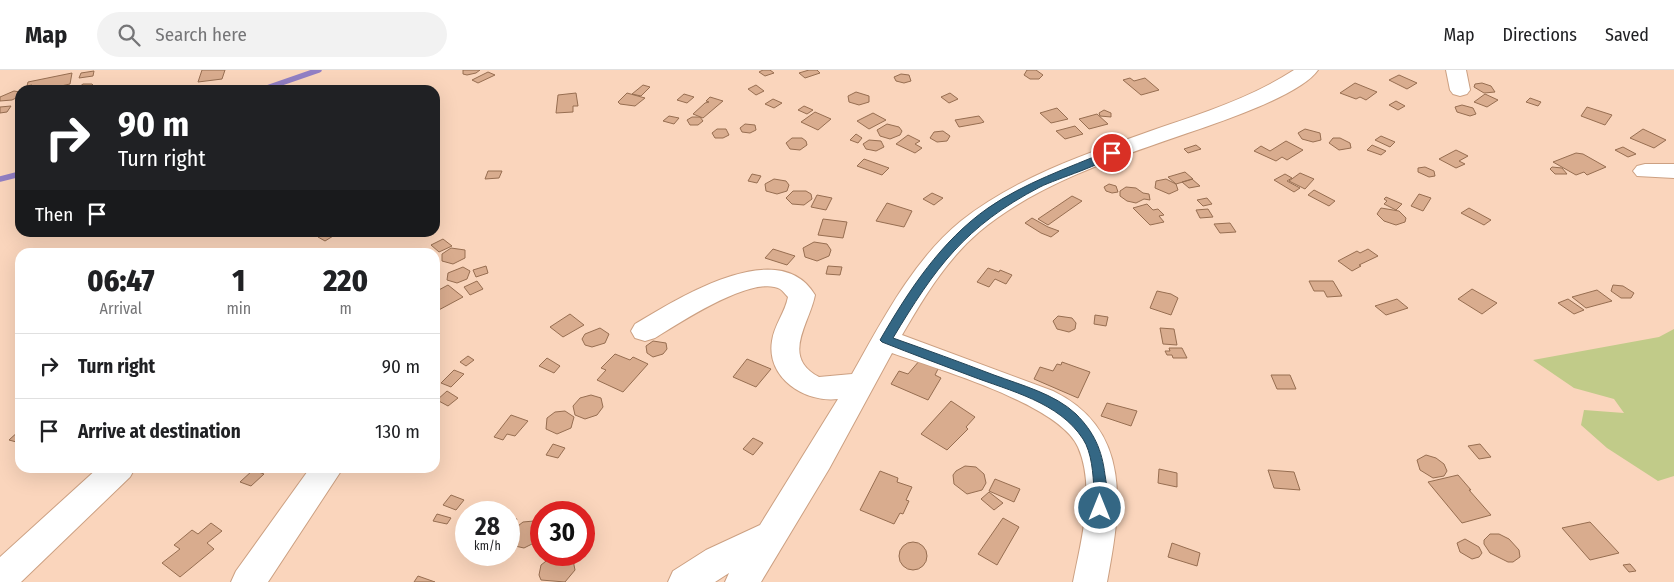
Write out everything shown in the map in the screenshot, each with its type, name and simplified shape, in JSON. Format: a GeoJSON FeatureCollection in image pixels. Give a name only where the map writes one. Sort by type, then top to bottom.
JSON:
{"type":"FeatureCollection","features":[{"type":"Feature","properties":{"kind":"street"},"geometry":{"type":"LineString","coordinates":[[742,582],[773,534],[922,281],[945,252],[991,211],[1037,184],[1117,151],[1228,113],[1308,70]]}},
{"type":"Feature","properties":{"kind":"street"},"geometry":{"type":"LineString","coordinates":[[1645,170],[1674,171]]}},
{"type":"Feature","properties":{"kind":"street"},"geometry":{"type":"LineString","coordinates":[[645,331],[694,302],[726,287],[764,278],[780,279],[791,283],[802,295],[801,305],[787,334],[785,347],[786,357],[794,372],[804,384],[818,389],[862,383]]}},
{"type":"Feature","properties":{"kind":"street"},"geometry":{"type":"LineString","coordinates":[[886,340],[984,375],[1051,403],[1071,417],[1088,436],[1096,454],[1100,491],[1098,544],[1090,582]]}},
{"type":"Feature","properties":{"kind":"street"},"geometry":{"type":"LineString","coordinates":[[0,579],[114,473]]}},
{"type":"Feature","properties":{"kind":"street"},"geometry":{"type":"LineString","coordinates":[[248,582],[324,473]]}},
{"type":"Feature","properties":{"kind":"street"},"geometry":{"type":"LineString","coordinates":[[685,582],[718,561],[773,534]]}},
{"type":"Feature","properties":{"kind":"green space"},"geometry":{"type":"Polygon","coordinates":[[[1674,329],[1674,476],[1658,481],[1607,448],[1581,425],[1584,410],[1624,413],[1614,399],[1574,388],[1533,360],[1659,337],[1674,329]]]}},
{"type":"Feature","properties":{"kind":"building"},"geometry":{"type":"Polygon","coordinates":[[[202,70],[225,70],[222,79],[198,82],[202,70]]]}},
{"type":"Feature","properties":{"kind":"building"},"geometry":{"type":"Polygon","coordinates":[[[463,70],[480,70],[467,75],[463,74],[463,70]]]}},
{"type":"Feature","properties":{"kind":"building"},"geometry":{"type":"Polygon","coordinates":[[[770,70],[774,73],[765,76],[759,72],[770,70]]]}},
{"type":"Feature","properties":{"kind":"building"},"geometry":{"type":"Polygon","coordinates":[[[817,70],[820,73],[805,78],[799,73],[817,70]]]}},
{"type":"Feature","properties":{"kind":"building"},"geometry":{"type":"Polygon","coordinates":[[[1027,70],[1036,70],[1043,75],[1039,79],[1030,79],[1024,75],[1027,70]]]}},
{"type":"Feature","properties":{"kind":"building"},"geometry":{"type":"Polygon","coordinates":[[[94,71],[93,76],[79,78],[81,73],[94,71]]]}},
{"type":"Feature","properties":{"kind":"building"},"geometry":{"type":"Polygon","coordinates":[[[488,72],[495,75],[478,83],[472,80],[488,72]]]}},
{"type":"Feature","properties":{"kind":"building"},"geometry":{"type":"Polygon","coordinates":[[[72,73],[70,84],[66,85],[27,85],[28,82],[72,73]]]}},
{"type":"Feature","properties":{"kind":"building"},"geometry":{"type":"Polygon","coordinates":[[[901,74],[909,75],[911,81],[904,83],[896,81],[894,77],[901,74]]]}},
{"type":"Feature","properties":{"kind":"building"},"geometry":{"type":"Polygon","coordinates":[[[1399,75],[1417,83],[1407,89],[1389,80],[1399,75]]]}},
{"type":"Feature","properties":{"kind":"building"},"geometry":{"type":"Polygon","coordinates":[[[1130,78],[1134,81],[1145,78],[1159,90],[1141,95],[1123,80],[1130,78]]]}},
{"type":"Feature","properties":{"kind":"building"},"geometry":{"type":"Polygon","coordinates":[[[1355,83],[1377,92],[1366,100],[1360,97],[1356,99],[1340,93],[1355,83]]]}},
{"type":"Feature","properties":{"kind":"building"},"geometry":{"type":"Polygon","coordinates":[[[1482,83],[1491,86],[1495,92],[1484,93],[1474,87],[1475,84],[1482,83]]]}},
{"type":"Feature","properties":{"kind":"building"},"geometry":{"type":"Polygon","coordinates":[[[643,85],[650,87],[641,96],[632,94],[643,85]]]}},
{"type":"Feature","properties":{"kind":"building"},"geometry":{"type":"Polygon","coordinates":[[[756,85],[764,91],[756,95],[748,89],[756,85]]]}},
{"type":"Feature","properties":{"kind":"building"},"geometry":{"type":"Polygon","coordinates":[[[15,91],[15,98],[12,100],[0,101],[0,97],[15,91]]]}},
{"type":"Feature","properties":{"kind":"building"},"geometry":{"type":"Polygon","coordinates":[[[856,92],[869,96],[869,102],[859,105],[849,102],[848,96],[856,92]]]}},
{"type":"Feature","properties":{"kind":"building"},"geometry":{"type":"Polygon","coordinates":[[[576,93],[578,106],[573,106],[573,112],[556,113],[558,95],[576,93]]]}},
{"type":"Feature","properties":{"kind":"building"},"geometry":{"type":"Polygon","coordinates":[[[627,93],[645,98],[635,106],[620,104],[618,102],[627,93]]]}},
{"type":"Feature","properties":{"kind":"building"},"geometry":{"type":"Polygon","coordinates":[[[950,93],[958,99],[949,103],[941,97],[950,93]]]}},
{"type":"Feature","properties":{"kind":"building"},"geometry":{"type":"Polygon","coordinates":[[[684,94],[694,97],[687,103],[677,100],[684,94]]]}},
{"type":"Feature","properties":{"kind":"building"},"geometry":{"type":"Polygon","coordinates":[[[1485,94],[1498,100],[1487,107],[1474,102],[1485,94]]]}},
{"type":"Feature","properties":{"kind":"building"},"geometry":{"type":"Polygon","coordinates":[[[710,97],[723,101],[703,118],[693,114],[705,103],[709,102],[706,101],[710,97]]]}},
{"type":"Feature","properties":{"kind":"building"},"geometry":{"type":"Polygon","coordinates":[[[1530,98],[1541,102],[1538,106],[1526,102],[1530,98]]]}},
{"type":"Feature","properties":{"kind":"building"},"geometry":{"type":"Polygon","coordinates":[[[773,99],[782,103],[774,108],[765,104],[773,99]]]}},
{"type":"Feature","properties":{"kind":"building"},"geometry":{"type":"Polygon","coordinates":[[[1396,101],[1405,106],[1398,110],[1389,105],[1396,101]]]}},
{"type":"Feature","properties":{"kind":"building"},"geometry":{"type":"Polygon","coordinates":[[[1462,105],[1473,108],[1476,114],[1470,116],[1457,112],[1455,107],[1462,105]]]}},
{"type":"Feature","properties":{"kind":"building"},"geometry":{"type":"Polygon","coordinates":[[[11,106],[7,112],[0,113],[0,107],[11,106]]]}},
{"type":"Feature","properties":{"kind":"building"},"geometry":{"type":"Polygon","coordinates":[[[804,106],[813,110],[807,114],[798,110],[804,106]]]}},
{"type":"Feature","properties":{"kind":"building"},"geometry":{"type":"Polygon","coordinates":[[[1587,107],[1612,115],[1605,125],[1581,116],[1587,107]]]}},
{"type":"Feature","properties":{"kind":"building"},"geometry":{"type":"Polygon","coordinates":[[[1057,108],[1068,119],[1051,123],[1040,113],[1057,108]]]}},
{"type":"Feature","properties":{"kind":"building"},"geometry":{"type":"Polygon","coordinates":[[[1104,110],[1111,113],[1111,117],[1100,116],[1099,113],[1104,110]]]}},
{"type":"Feature","properties":{"kind":"building"},"geometry":{"type":"Polygon","coordinates":[[[815,112],[831,119],[818,130],[801,122],[815,112]]]}},
{"type":"Feature","properties":{"kind":"building"},"geometry":{"type":"Polygon","coordinates":[[[873,113],[886,120],[869,129],[857,121],[873,113]]]}},
{"type":"Feature","properties":{"kind":"building"},"geometry":{"type":"Polygon","coordinates":[[[1097,114],[1108,124],[1089,129],[1079,119],[1097,114]]]}},
{"type":"Feature","properties":{"kind":"building"},"geometry":{"type":"Polygon","coordinates":[[[669,116],[679,118],[674,124],[663,121],[669,116]]]}},
{"type":"Feature","properties":{"kind":"building"},"geometry":{"type":"Polygon","coordinates":[[[979,116],[984,122],[959,127],[955,120],[979,116]]]}},
{"type":"Feature","properties":{"kind":"building"},"geometry":{"type":"Polygon","coordinates":[[[692,117],[700,117],[703,121],[698,125],[690,125],[687,120],[692,117]]]}},
{"type":"Feature","properties":{"kind":"building"},"geometry":{"type":"Polygon","coordinates":[[[745,124],[755,125],[756,130],[750,133],[742,132],[740,128],[745,124]]]}},
{"type":"Feature","properties":{"kind":"building"},"geometry":{"type":"Polygon","coordinates":[[[887,124],[899,127],[902,131],[900,135],[890,139],[880,136],[877,130],[887,124]]]}},
{"type":"Feature","properties":{"kind":"building"},"geometry":{"type":"Polygon","coordinates":[[[1075,126],[1083,134],[1065,139],[1056,131],[1075,126]]]}},
{"type":"Feature","properties":{"kind":"building"},"geometry":{"type":"Polygon","coordinates":[[[717,129],[726,129],[729,135],[723,138],[715,138],[712,133],[717,129]]]}},
{"type":"Feature","properties":{"kind":"building"},"geometry":{"type":"Polygon","coordinates":[[[1305,129],[1320,133],[1321,140],[1313,142],[1302,139],[1298,133],[1305,129]]]}},
{"type":"Feature","properties":{"kind":"building"},"geometry":{"type":"Polygon","coordinates":[[[1643,129],[1666,140],[1654,148],[1630,138],[1643,129]]]}},
{"type":"Feature","properties":{"kind":"building"},"geometry":{"type":"Polygon","coordinates":[[[943,131],[950,136],[947,141],[937,142],[930,138],[934,132],[943,131]]]}},
{"type":"Feature","properties":{"kind":"building"},"geometry":{"type":"Polygon","coordinates":[[[856,134],[862,138],[858,143],[850,140],[856,134]]]}},
{"type":"Feature","properties":{"kind":"building"},"geometry":{"type":"Polygon","coordinates":[[[908,135],[920,141],[915,144],[922,148],[915,153],[896,144],[908,135]]]}},
{"type":"Feature","properties":{"kind":"building"},"geometry":{"type":"Polygon","coordinates":[[[1381,136],[1395,142],[1390,147],[1375,140],[1381,136]]]}},
{"type":"Feature","properties":{"kind":"building"},"geometry":{"type":"Polygon","coordinates":[[[792,138],[802,138],[806,141],[807,145],[800,150],[790,149],[786,143],[792,138]]]}},
{"type":"Feature","properties":{"kind":"building"},"geometry":{"type":"Polygon","coordinates":[[[1333,138],[1340,138],[1350,143],[1351,148],[1339,150],[1329,143],[1333,138]]]}},
{"type":"Feature","properties":{"kind":"building"},"geometry":{"type":"Polygon","coordinates":[[[869,140],[881,141],[884,147],[876,151],[866,149],[863,144],[869,140]]]}},
{"type":"Feature","properties":{"kind":"building"},"geometry":{"type":"Polygon","coordinates":[[[1286,141],[1303,150],[1287,160],[1282,157],[1276,161],[1254,151],[1261,146],[1270,151],[1286,141]]]}},
{"type":"Feature","properties":{"kind":"building"},"geometry":{"type":"Polygon","coordinates":[[[1196,145],[1201,149],[1188,153],[1184,149],[1196,145]]]}},
{"type":"Feature","properties":{"kind":"building"},"geometry":{"type":"Polygon","coordinates":[[[1372,145],[1386,151],[1381,155],[1367,150],[1372,145]]]}},
{"type":"Feature","properties":{"kind":"building"},"geometry":{"type":"Polygon","coordinates":[[[1623,147],[1636,154],[1628,157],[1615,150],[1623,147]]]}},
{"type":"Feature","properties":{"kind":"building"},"geometry":{"type":"Polygon","coordinates":[[[1456,150],[1468,156],[1459,161],[1465,164],[1456,168],[1439,159],[1456,150]]]}},
{"type":"Feature","properties":{"kind":"building"},"geometry":{"type":"Polygon","coordinates":[[[1576,153],[1583,154],[1606,167],[1587,175],[1584,172],[1576,175],[1553,162],[1576,153]]]}},
{"type":"Feature","properties":{"kind":"building"},"geometry":{"type":"Polygon","coordinates":[[[864,159],[889,168],[882,175],[857,166],[864,159]]]}},
{"type":"Feature","properties":{"kind":"building"},"geometry":{"type":"Polygon","coordinates":[[[1425,167],[1434,171],[1435,176],[1429,177],[1418,172],[1418,168],[1425,167]]]}},
{"type":"Feature","properties":{"kind":"building"},"geometry":{"type":"Polygon","coordinates":[[[1552,167],[1562,168],[1567,174],[1555,174],[1550,169],[1552,167]]]}},
{"type":"Feature","properties":{"kind":"building"},"geometry":{"type":"Polygon","coordinates":[[[488,171],[502,171],[499,178],[485,179],[488,171]]]}},
{"type":"Feature","properties":{"kind":"building"},"geometry":{"type":"Polygon","coordinates":[[[1185,172],[1193,179],[1176,184],[1168,177],[1185,172]]]}},
{"type":"Feature","properties":{"kind":"building"},"geometry":{"type":"Polygon","coordinates":[[[1300,173],[1314,179],[1305,189],[1289,181],[1300,173]]]}},
{"type":"Feature","properties":{"kind":"building"},"geometry":{"type":"Polygon","coordinates":[[[752,174],[761,176],[757,183],[748,181],[752,174]]]}},
{"type":"Feature","properties":{"kind":"building"},"geometry":{"type":"Polygon","coordinates":[[[1285,174],[1292,178],[1287,181],[1300,188],[1294,192],[1274,180],[1285,174]]]}},
{"type":"Feature","properties":{"kind":"building"},"geometry":{"type":"Polygon","coordinates":[[[774,179],[786,181],[789,185],[787,191],[777,194],[766,191],[765,184],[774,179]]]}},
{"type":"Feature","properties":{"kind":"building"},"geometry":{"type":"Polygon","coordinates":[[[1166,179],[1176,184],[1178,190],[1169,194],[1155,188],[1156,181],[1166,179]]]}},
{"type":"Feature","properties":{"kind":"building"},"geometry":{"type":"Polygon","coordinates":[[[1192,179],[1200,186],[1189,188],[1182,182],[1192,179]]]}},
{"type":"Feature","properties":{"kind":"building"},"geometry":{"type":"Polygon","coordinates":[[[1109,184],[1116,186],[1118,192],[1106,191],[1104,187],[1109,184]]]}},
{"type":"Feature","properties":{"kind":"building"},"geometry":{"type":"Polygon","coordinates":[[[1126,187],[1136,188],[1143,193],[1149,194],[1150,200],[1144,199],[1136,203],[1127,201],[1120,196],[1120,191],[1126,187]]]}},
{"type":"Feature","properties":{"kind":"building"},"geometry":{"type":"Polygon","coordinates":[[[1314,190],[1335,201],[1329,206],[1308,195],[1314,190]]]}},
{"type":"Feature","properties":{"kind":"building"},"geometry":{"type":"Polygon","coordinates":[[[793,191],[806,191],[811,194],[812,199],[804,205],[792,204],[786,198],[793,191]]]}},
{"type":"Feature","properties":{"kind":"building"},"geometry":{"type":"Polygon","coordinates":[[[932,193],[943,198],[934,205],[923,199],[932,193]]]}},
{"type":"Feature","properties":{"kind":"building"},"geometry":{"type":"Polygon","coordinates":[[[1419,194],[1431,198],[1423,211],[1411,206],[1419,194]]]}},
{"type":"Feature","properties":{"kind":"building"},"geometry":{"type":"Polygon","coordinates":[[[817,195],[832,198],[826,210],[811,207],[817,195]]]}},
{"type":"Feature","properties":{"kind":"building"},"geometry":{"type":"Polygon","coordinates":[[[1072,196],[1082,201],[1048,225],[1038,219],[1072,196]]]}},
{"type":"Feature","properties":{"kind":"building"},"geometry":{"type":"Polygon","coordinates":[[[1386,197],[1402,204],[1396,210],[1384,204],[1387,201],[1384,199],[1386,197]]]}},
{"type":"Feature","properties":{"kind":"building"},"geometry":{"type":"Polygon","coordinates":[[[1207,198],[1212,204],[1203,206],[1197,200],[1207,198]]]}},
{"type":"Feature","properties":{"kind":"building"},"geometry":{"type":"Polygon","coordinates":[[[887,203],[912,211],[904,227],[876,221],[887,203]]]}},
{"type":"Feature","properties":{"kind":"building"},"geometry":{"type":"Polygon","coordinates":[[[1147,204],[1153,210],[1158,209],[1164,215],[1159,216],[1164,222],[1150,225],[1133,208],[1147,204]]]}},
{"type":"Feature","properties":{"kind":"building"},"geometry":{"type":"Polygon","coordinates":[[[1381,208],[1399,211],[1406,218],[1405,222],[1396,225],[1384,221],[1377,214],[1381,208]]]}},
{"type":"Feature","properties":{"kind":"building"},"geometry":{"type":"Polygon","coordinates":[[[1469,208],[1491,220],[1484,225],[1461,213],[1469,208]]]}},
{"type":"Feature","properties":{"kind":"building"},"geometry":{"type":"Polygon","coordinates":[[[1208,209],[1213,217],[1200,218],[1196,210],[1208,209]]]}},
{"type":"Feature","properties":{"kind":"building"},"geometry":{"type":"Polygon","coordinates":[[[1032,218],[1059,231],[1051,237],[1041,233],[1025,223],[1032,218]]]}},
{"type":"Feature","properties":{"kind":"building"},"geometry":{"type":"Polygon","coordinates":[[[823,219],[847,222],[843,238],[818,235],[823,219]]]}},
{"type":"Feature","properties":{"kind":"building"},"geometry":{"type":"Polygon","coordinates":[[[1230,223],[1236,232],[1220,233],[1214,224],[1230,223]]]}},
{"type":"Feature","properties":{"kind":"building"},"geometry":{"type":"Polygon","coordinates":[[[318,237],[332,237],[325,241],[318,237]]]}},
{"type":"Feature","properties":{"kind":"building"},"geometry":{"type":"Polygon","coordinates":[[[443,239],[452,246],[440,252],[440,248],[434,248],[431,245],[443,239]]]}},
{"type":"Feature","properties":{"kind":"building"},"geometry":{"type":"Polygon","coordinates":[[[814,242],[827,244],[831,250],[829,256],[817,261],[805,257],[803,248],[814,242]]]}},
{"type":"Feature","properties":{"kind":"building"},"geometry":{"type":"Polygon","coordinates":[[[451,248],[465,250],[465,258],[453,264],[442,261],[442,254],[451,248]]]}},
{"type":"Feature","properties":{"kind":"building"},"geometry":{"type":"Polygon","coordinates":[[[773,249],[795,256],[787,265],[765,258],[773,249]]]}},
{"type":"Feature","properties":{"kind":"building"},"geometry":{"type":"Polygon","coordinates":[[[1368,249],[1378,256],[1359,265],[1361,266],[1352,271],[1338,261],[1357,251],[1360,253],[1368,249]]]}},
{"type":"Feature","properties":{"kind":"building"},"geometry":{"type":"Polygon","coordinates":[[[486,266],[488,273],[476,277],[473,270],[486,266]]]}},
{"type":"Feature","properties":{"kind":"building"},"geometry":{"type":"Polygon","coordinates":[[[828,266],[842,267],[840,275],[826,274],[828,266]]]}},
{"type":"Feature","properties":{"kind":"building"},"geometry":{"type":"Polygon","coordinates":[[[463,267],[470,271],[467,279],[457,283],[447,280],[448,273],[463,267]]]}},
{"type":"Feature","properties":{"kind":"building"},"geometry":{"type":"Polygon","coordinates":[[[988,268],[1012,275],[1006,284],[995,279],[989,287],[977,282],[988,268]]]}},
{"type":"Feature","properties":{"kind":"building"},"geometry":{"type":"Polygon","coordinates":[[[477,281],[483,289],[470,295],[464,287],[477,281]]]}},
{"type":"Feature","properties":{"kind":"building"},"geometry":{"type":"Polygon","coordinates":[[[1309,281],[1333,281],[1342,296],[1327,297],[1324,291],[1314,291],[1309,281]]]}},
{"type":"Feature","properties":{"kind":"building"},"geometry":{"type":"Polygon","coordinates":[[[448,285],[463,297],[440,309],[440,289],[448,285]]]}},
{"type":"Feature","properties":{"kind":"building"},"geometry":{"type":"Polygon","coordinates":[[[1613,285],[1623,286],[1634,293],[1631,298],[1621,298],[1611,291],[1613,285]]]}},
{"type":"Feature","properties":{"kind":"building"},"geometry":{"type":"Polygon","coordinates":[[[1472,289],[1497,303],[1482,314],[1458,299],[1472,289]]]}},
{"type":"Feature","properties":{"kind":"building"},"geometry":{"type":"Polygon","coordinates":[[[1597,290],[1612,301],[1586,308],[1572,297],[1597,290]]]}},
{"type":"Feature","properties":{"kind":"building"},"geometry":{"type":"Polygon","coordinates":[[[1157,291],[1171,294],[1178,298],[1171,315],[1150,308],[1157,291]]]}},
{"type":"Feature","properties":{"kind":"building"},"geometry":{"type":"Polygon","coordinates":[[[1397,299],[1408,308],[1386,315],[1375,306],[1397,299]]]}},
{"type":"Feature","properties":{"kind":"building"},"geometry":{"type":"Polygon","coordinates":[[[1568,299],[1584,310],[1574,314],[1558,303],[1568,299]]]}},
{"type":"Feature","properties":{"kind":"building"},"geometry":{"type":"Polygon","coordinates":[[[570,314],[584,325],[563,337],[550,327],[570,314]]]}},
{"type":"Feature","properties":{"kind":"building"},"geometry":{"type":"Polygon","coordinates":[[[1095,315],[1108,317],[1106,326],[1094,324],[1095,315]]]}},
{"type":"Feature","properties":{"kind":"building"},"geometry":{"type":"Polygon","coordinates":[[[1058,316],[1072,318],[1076,323],[1075,329],[1069,332],[1057,329],[1053,321],[1058,316]]]}},
{"type":"Feature","properties":{"kind":"building"},"geometry":{"type":"Polygon","coordinates":[[[600,328],[609,334],[605,343],[592,347],[585,345],[582,339],[585,334],[600,328]]]}},
{"type":"Feature","properties":{"kind":"building"},"geometry":{"type":"Polygon","coordinates":[[[1160,328],[1174,329],[1177,345],[1163,344],[1160,328]]]}},
{"type":"Feature","properties":{"kind":"building"},"geometry":{"type":"Polygon","coordinates":[[[653,341],[666,343],[667,349],[663,354],[653,357],[647,353],[646,346],[653,341]]]}},
{"type":"Feature","properties":{"kind":"building"},"geometry":{"type":"Polygon","coordinates":[[[1169,348],[1182,348],[1187,358],[1173,358],[1172,355],[1167,355],[1165,351],[1170,351],[1169,348]]]}},
{"type":"Feature","properties":{"kind":"building"},"geometry":{"type":"Polygon","coordinates":[[[615,354],[630,360],[633,357],[648,364],[623,392],[597,380],[606,370],[601,368],[615,354]]]}},
{"type":"Feature","properties":{"kind":"building"},"geometry":{"type":"Polygon","coordinates":[[[468,356],[474,360],[466,366],[460,362],[468,356]]]}},
{"type":"Feature","properties":{"kind":"building"},"geometry":{"type":"Polygon","coordinates":[[[547,358],[560,366],[554,373],[539,366],[547,358]]]}},
{"type":"Feature","properties":{"kind":"building"},"geometry":{"type":"Polygon","coordinates":[[[747,359],[771,369],[756,387],[733,377],[747,359]]]}},
{"type":"Feature","properties":{"kind":"building"},"geometry":{"type":"Polygon","coordinates":[[[920,360],[939,367],[935,375],[941,378],[928,400],[891,384],[899,371],[908,374],[920,360]]]}},
{"type":"Feature","properties":{"kind":"building"},"geometry":{"type":"Polygon","coordinates":[[[1062,362],[1090,372],[1078,398],[1034,379],[1040,367],[1053,371],[1057,364],[1061,365],[1062,362]]]}},
{"type":"Feature","properties":{"kind":"building"},"geometry":{"type":"Polygon","coordinates":[[[454,370],[464,374],[451,387],[441,383],[454,370]]]}},
{"type":"Feature","properties":{"kind":"building"},"geometry":{"type":"Polygon","coordinates":[[[1271,375],[1290,375],[1296,389],[1277,389],[1271,375]]]}},
{"type":"Feature","properties":{"kind":"building"},"geometry":{"type":"Polygon","coordinates":[[[447,391],[458,398],[448,406],[440,402],[440,397],[447,391]]]}},
{"type":"Feature","properties":{"kind":"building"},"geometry":{"type":"Polygon","coordinates":[[[591,395],[601,398],[603,407],[597,415],[585,419],[575,415],[573,406],[580,398],[591,395]]]}},
{"type":"Feature","properties":{"kind":"building"},"geometry":{"type":"Polygon","coordinates":[[[951,401],[975,417],[966,427],[968,429],[947,450],[921,434],[951,401]]]}},
{"type":"Feature","properties":{"kind":"building"},"geometry":{"type":"Polygon","coordinates":[[[1107,403],[1137,411],[1131,426],[1101,416],[1107,403]]]}},
{"type":"Feature","properties":{"kind":"building"},"geometry":{"type":"Polygon","coordinates":[[[565,411],[574,417],[571,428],[557,434],[546,429],[547,418],[555,412],[565,411]]]}},
{"type":"Feature","properties":{"kind":"building"},"geometry":{"type":"Polygon","coordinates":[[[511,415],[528,421],[515,436],[507,434],[503,440],[494,437],[511,415]]]}},
{"type":"Feature","properties":{"kind":"building"},"geometry":{"type":"Polygon","coordinates":[[[15,435],[15,442],[9,440],[15,435]]]}},
{"type":"Feature","properties":{"kind":"building"},"geometry":{"type":"Polygon","coordinates":[[[753,438],[763,443],[753,455],[743,449],[753,438]]]}},
{"type":"Feature","properties":{"kind":"building"},"geometry":{"type":"Polygon","coordinates":[[[553,444],[565,448],[558,458],[546,455],[553,444]]]}},
{"type":"Feature","properties":{"kind":"building"},"geometry":{"type":"Polygon","coordinates":[[[1480,444],[1491,457],[1479,459],[1468,446],[1480,444]]]}},
{"type":"Feature","properties":{"kind":"building"},"geometry":{"type":"Polygon","coordinates":[[[1426,455],[1436,458],[1444,464],[1447,471],[1444,476],[1433,478],[1420,470],[1417,460],[1426,455]]]}},
{"type":"Feature","properties":{"kind":"building"},"geometry":{"type":"Polygon","coordinates":[[[965,466],[976,467],[984,474],[986,483],[982,490],[967,494],[954,484],[953,475],[965,466]]]}},
{"type":"Feature","properties":{"kind":"building"},"geometry":{"type":"Polygon","coordinates":[[[1159,469],[1177,473],[1177,487],[1158,483],[1159,469]]]}},
{"type":"Feature","properties":{"kind":"building"},"geometry":{"type":"Polygon","coordinates":[[[1268,470],[1294,472],[1300,490],[1274,488],[1268,470]]]}},
{"type":"Feature","properties":{"kind":"building"},"geometry":{"type":"Polygon","coordinates":[[[880,471],[898,478],[897,482],[912,487],[906,500],[909,501],[903,514],[900,513],[894,524],[860,510],[880,471]]]}},
{"type":"Feature","properties":{"kind":"building"},"geometry":{"type":"Polygon","coordinates":[[[250,473],[264,474],[251,486],[240,482],[250,473]]]}},
{"type":"Feature","properties":{"kind":"building"},"geometry":{"type":"Polygon","coordinates":[[[1458,475],[1491,515],[1462,523],[1428,482],[1458,475]]]}},
{"type":"Feature","properties":{"kind":"building"},"geometry":{"type":"Polygon","coordinates":[[[995,479],[1020,489],[1014,502],[989,491],[995,479]]]}},
{"type":"Feature","properties":{"kind":"building"},"geometry":{"type":"Polygon","coordinates":[[[989,492],[1003,503],[994,510],[981,499],[989,492]]]}},
{"type":"Feature","properties":{"kind":"building"},"geometry":{"type":"Polygon","coordinates":[[[451,495],[464,500],[455,501],[455,510],[443,505],[451,495]]]}},
{"type":"Feature","properties":{"kind":"building"},"geometry":{"type":"Polygon","coordinates":[[[437,514],[451,518],[447,524],[433,521],[437,514]]]}},
{"type":"Feature","properties":{"kind":"building"},"geometry":{"type":"Polygon","coordinates":[[[1003,518],[1019,527],[997,565],[978,554],[1003,518]]]}},
{"type":"Feature","properties":{"kind":"building"},"geometry":{"type":"Polygon","coordinates":[[[530,521],[530,545],[524,548],[520,547],[520,524],[530,521]]]}},
{"type":"Feature","properties":{"kind":"building"},"geometry":{"type":"Polygon","coordinates":[[[1590,522],[1619,553],[1590,560],[1562,528],[1590,522]]]}},
{"type":"Feature","properties":{"kind":"building"},"geometry":{"type":"Polygon","coordinates":[[[211,523],[222,531],[207,543],[214,549],[180,577],[162,563],[180,549],[174,545],[192,530],[198,534],[211,523]]]}},
{"type":"Feature","properties":{"kind":"building"},"geometry":{"type":"Polygon","coordinates":[[[1490,534],[1499,534],[1509,539],[1519,550],[1520,557],[1513,562],[1508,562],[1490,553],[1484,544],[1484,540],[1490,534]]]}},
{"type":"Feature","properties":{"kind":"building"},"geometry":{"type":"Polygon","coordinates":[[[1465,539],[1479,547],[1482,553],[1479,557],[1472,559],[1460,552],[1457,543],[1465,539]]]}},
{"type":"Feature","properties":{"kind":"building"},"geometry":{"type":"Polygon","coordinates":[[[913,542],[923,546],[927,556],[923,566],[913,570],[903,566],[899,556],[903,546],[913,542]]]}},
{"type":"Feature","properties":{"kind":"building"},"geometry":{"type":"Polygon","coordinates":[[[1172,543],[1200,553],[1197,566],[1168,557],[1172,543]]]}},
{"type":"Feature","properties":{"kind":"building"},"geometry":{"type":"Polygon","coordinates":[[[1630,564],[1636,571],[1629,572],[1623,565],[1630,564]]]}},
{"type":"Feature","properties":{"kind":"building"},"geometry":{"type":"Polygon","coordinates":[[[541,566],[574,566],[575,570],[565,582],[541,580],[539,575],[541,566]]]}},
{"type":"Feature","properties":{"kind":"building"},"geometry":{"type":"Polygon","coordinates":[[[418,576],[435,582],[414,582],[418,576]]]}},
{"type":"Feature","properties":{"kind":"waterway"},"geometry":{"type":"LineString","coordinates":[[276,85],[319,70]]}},
{"type":"Feature","properties":{"kind":"waterway"},"geometry":{"type":"LineString","coordinates":[[0,179],[15,175]]}},
{"type":"Feature","properties":{"kind":"route"},"geometry":{"type":"LineString","coordinates":[[1100,508],[1096,454],[1088,436],[1071,417],[1051,403],[1025,391],[886,340],[922,281],[945,252],[991,211],[1037,184],[1112,153]]}}]}
